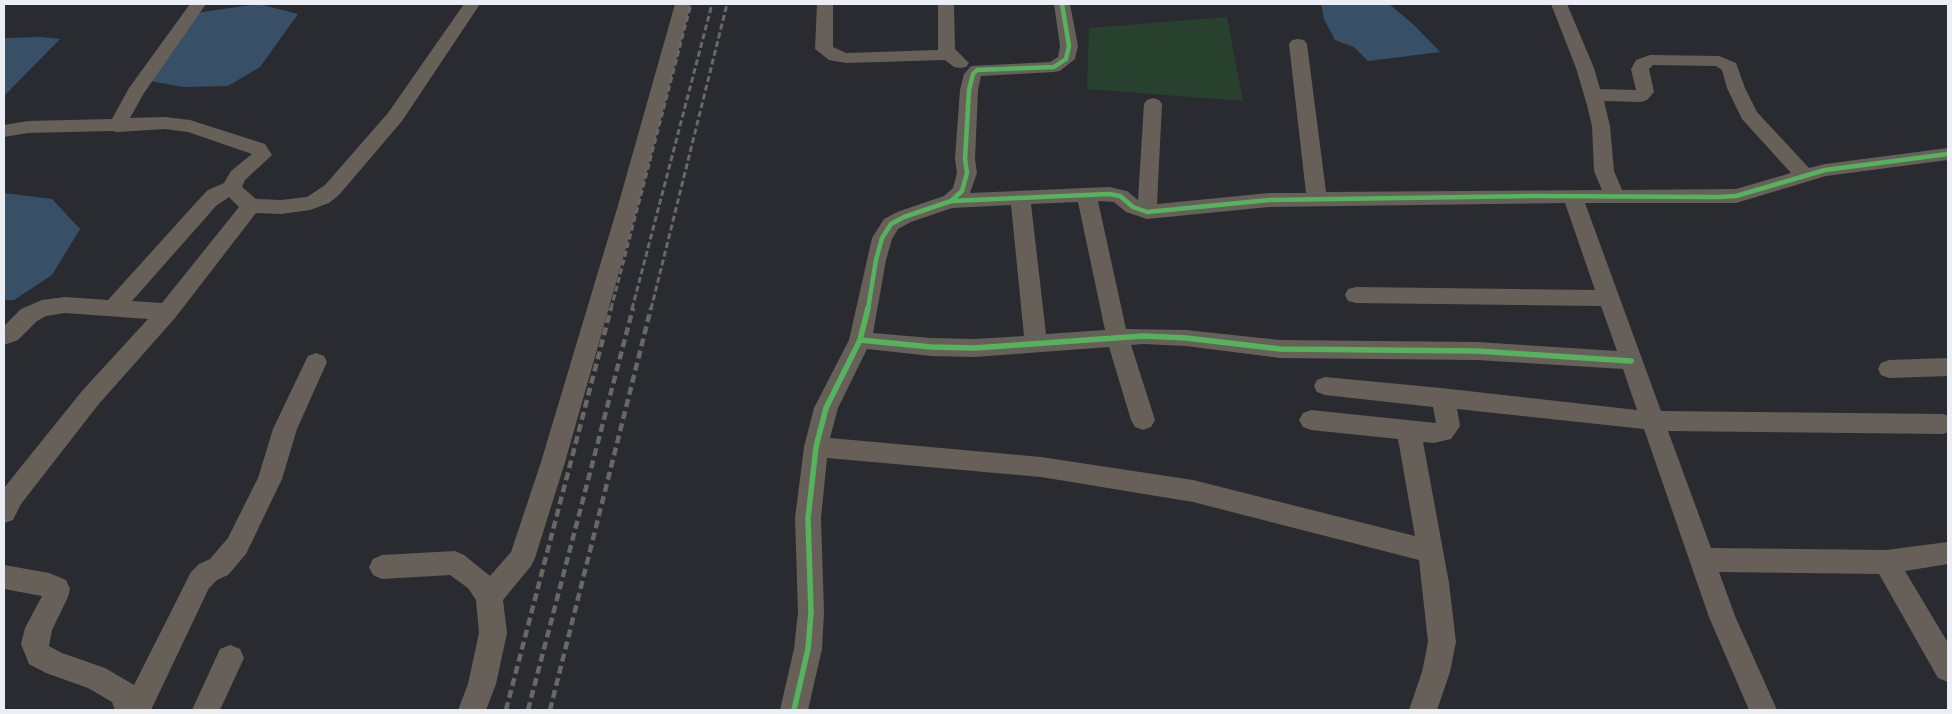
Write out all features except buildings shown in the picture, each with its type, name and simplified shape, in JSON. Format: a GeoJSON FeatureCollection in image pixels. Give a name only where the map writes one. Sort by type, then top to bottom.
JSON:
{"type":"FeatureCollection","features":[{"type":"Feature","properties":{"kind":"street"},"geometry":{"type":"LineString","coordinates":[[116,126],[135,92],[198,4]]}},
{"type":"Feature","properties":{"kind":"street"},"geometry":{"type":"LineString","coordinates":[[232,188],[250,206],[281,207],[310,203],[322,198],[332,190],[395,117],[472,4]]}},
{"type":"Feature","properties":{"kind":"street"},"geometry":{"type":"LineString","coordinates":[[489,596],[522,558],[553,462],[624,219],[683,4]]}},
{"type":"Feature","properties":{"kind":"street"},"geometry":{"type":"LineString","coordinates":[[825,4],[824,49],[835,56],[846,58],[948,55]]}},
{"type":"Feature","properties":{"kind":"street"},"geometry":{"type":"LineString","coordinates":[[946,4],[944,43],[948,55],[977,70],[1044,68],[1062,64],[1069,54],[1062,4]]}},
{"type":"Feature","properties":{"kind":"street"},"geometry":{"type":"LineString","coordinates":[[1559,4],[1585,68],[1593,95],[1601,126],[1604,171],[1615,197]]}},
{"type":"Feature","properties":{"kind":"street"},"geometry":{"type":"LineString","coordinates":[[1298,44],[1317,199]]}},
{"type":"Feature","properties":{"kind":"street"},"geometry":{"type":"LineString","coordinates":[[1593,95],[1641,96],[1645,92],[1640,69],[1642,64],[1650,60],[1719,61],[1730,67],[1736,88],[1749,115],[1805,176]]}},
{"type":"Feature","properties":{"kind":"street"},"geometry":{"type":"LineString","coordinates":[[951,201],[962,191],[967,173],[965,158],[969,90],[973,74],[977,70]]}},
{"type":"Feature","properties":{"kind":"street"},"geometry":{"type":"LineString","coordinates":[[1146,212],[1153,104]]}},
{"type":"Feature","properties":{"kind":"street"},"geometry":{"type":"LineString","coordinates":[[4,131],[28,127],[116,126],[165,123],[190,126],[258,148],[262,155],[238,176],[232,188],[209,201],[113,309]]}},
{"type":"Feature","properties":{"kind":"street"},"geometry":{"type":"LineString","coordinates":[[794,710],[808,649],[811,612],[808,518],[816,448],[826,408],[860,340],[882,238],[891,224],[904,217],[951,201],[1086,194],[1120,196],[1133,207],[1146,212],[1269,200],[1736,196],[1825,170],[1948,154]]}},
{"type":"Feature","properties":{"kind":"street"},"geometry":{"type":"LineString","coordinates":[[1086,194],[1117,337],[1143,420]]}},
{"type":"Feature","properties":{"kind":"street"},"geometry":{"type":"LineString","coordinates":[[1573,196],[1722,617],[1763,710]]}},
{"type":"Feature","properties":{"kind":"street"},"geometry":{"type":"LineString","coordinates":[[1020,197],[1036,344]]}},
{"type":"Feature","properties":{"kind":"street"},"geometry":{"type":"LineString","coordinates":[[4,512],[12,496],[13,482],[167,312],[250,206]]}},
{"type":"Feature","properties":{"kind":"street"},"geometry":{"type":"LineString","coordinates":[[1356,295],[1609,298]]}},
{"type":"Feature","properties":{"kind":"street"},"geometry":{"type":"LineString","coordinates":[[4,337],[10,334],[28,315],[42,308],[65,305],[167,312]]}},
{"type":"Feature","properties":{"kind":"street"},"geometry":{"type":"LineString","coordinates":[[860,340],[954,348],[1143,336],[1186,338],[1280,349],[1477,351],[1631,361]]}},
{"type":"Feature","properties":{"kind":"street"},"geometry":{"type":"LineString","coordinates":[[136,710],[200,580],[208,572],[220,567],[237,546],[270,479],[285,429],[316,362]]}},
{"type":"Feature","properties":{"kind":"street"},"geometry":{"type":"LineString","coordinates":[[1889,369],[1948,367]]}},
{"type":"Feature","properties":{"kind":"street"},"geometry":{"type":"LineString","coordinates":[[1325,386],[1654,421],[1943,424]]}},
{"type":"Feature","properties":{"kind":"street"},"geometry":{"type":"LineString","coordinates":[[1311,420],[1434,434],[1443,432],[1448,426],[1448,418],[1441,397]]}},
{"type":"Feature","properties":{"kind":"street"},"geometry":{"type":"LineString","coordinates":[[1409,431],[1431,552],[1442,642],[1436,672],[1423,710]]}},
{"type":"Feature","properties":{"kind":"street"},"geometry":{"type":"LineString","coordinates":[[816,448],[1041,467],[1184,490],[1431,552]]}},
{"type":"Feature","properties":{"kind":"street"},"geometry":{"type":"LineString","coordinates":[[1702,560],[1886,562],[1948,553]]}},
{"type":"Feature","properties":{"kind":"street"},"geometry":{"type":"LineString","coordinates":[[1886,562],[1948,669]]}},
{"type":"Feature","properties":{"kind":"street"},"geometry":{"type":"LineString","coordinates":[[382,568],[455,563],[477,580],[489,596],[493,633],[482,684],[472,710]]}},
{"type":"Feature","properties":{"kind":"street"},"geometry":{"type":"LineString","coordinates":[[4,577],[49,585],[57,589],[55,597],[39,628],[35,644],[40,655],[56,664],[95,677],[124,693],[129,710]]}},
{"type":"Feature","properties":{"kind":"street"},"geometry":{"type":"LineString","coordinates":[[206,710],[230,658]]}},
{"type":"Feature","properties":{"kind":"green space"},"geometry":{"type":"Polygon","coordinates":[[[1227,17],[1243,101],[1087,89],[1089,28],[1227,17]]]}},
{"type":"Feature","properties":{"kind":"water"},"geometry":{"type":"Polygon","coordinates":[[[259,4],[298,14],[260,67],[228,86],[183,87],[144,80],[195,13],[259,4]]]}},
{"type":"Feature","properties":{"kind":"water"},"geometry":{"type":"Polygon","coordinates":[[[1321,4],[1389,4],[1414,25],[1440,52],[1368,61],[1354,47],[1335,40],[1324,19],[1321,4]]]}},
{"type":"Feature","properties":{"kind":"water"},"geometry":{"type":"Polygon","coordinates":[[[42,37],[60,39],[4,96],[4,38],[42,37]]]}},
{"type":"Feature","properties":{"kind":"water"},"geometry":{"type":"Polygon","coordinates":[[[4,193],[52,199],[80,229],[52,275],[14,300],[4,300],[4,193]]]}},
{"type":"Feature","properties":{"kind":"railway"},"geometry":{"type":"LineString","coordinates":[[611,309],[691,4]]}},
{"type":"Feature","properties":{"kind":"railway"},"geometry":{"type":"LineString","coordinates":[[632,309],[712,4]]}},
{"type":"Feature","properties":{"kind":"railway"},"geometry":{"type":"LineString","coordinates":[[651,309],[727,4]]}},
{"type":"Feature","properties":{"kind":"railway"},"geometry":{"type":"LineString","coordinates":[[506,710],[611,308]]}},
{"type":"Feature","properties":{"kind":"railway"},"geometry":{"type":"LineString","coordinates":[[528,710],[633,308]]}},
{"type":"Feature","properties":{"kind":"railway"},"geometry":{"type":"LineString","coordinates":[[550,710],[651,308]]}},
{"type":"Feature","properties":{"kind":"cycle path"},"geometry":{"type":"LineString","coordinates":[[794,710],[808,649],[811,612],[808,518],[816,447],[826,408],[860,340],[882,238],[891,224],[904,217],[951,201],[962,191],[967,173],[965,159],[969,90],[973,74],[977,70],[1054,67],[1066,59],[1069,46],[1062,4]]}},
{"type":"Feature","properties":{"kind":"cycle path"},"geometry":{"type":"LineString","coordinates":[[951,201],[1109,194],[1120,196],[1133,207],[1147,212],[1269,200],[1535,196],[1718,197],[1736,196],[1825,170],[1948,154]]}},
{"type":"Feature","properties":{"kind":"cycle path"},"geometry":{"type":"LineString","coordinates":[[860,340],[931,347],[975,348],[1143,336],[1186,338],[1280,349],[1477,351],[1631,361]]}}]}
